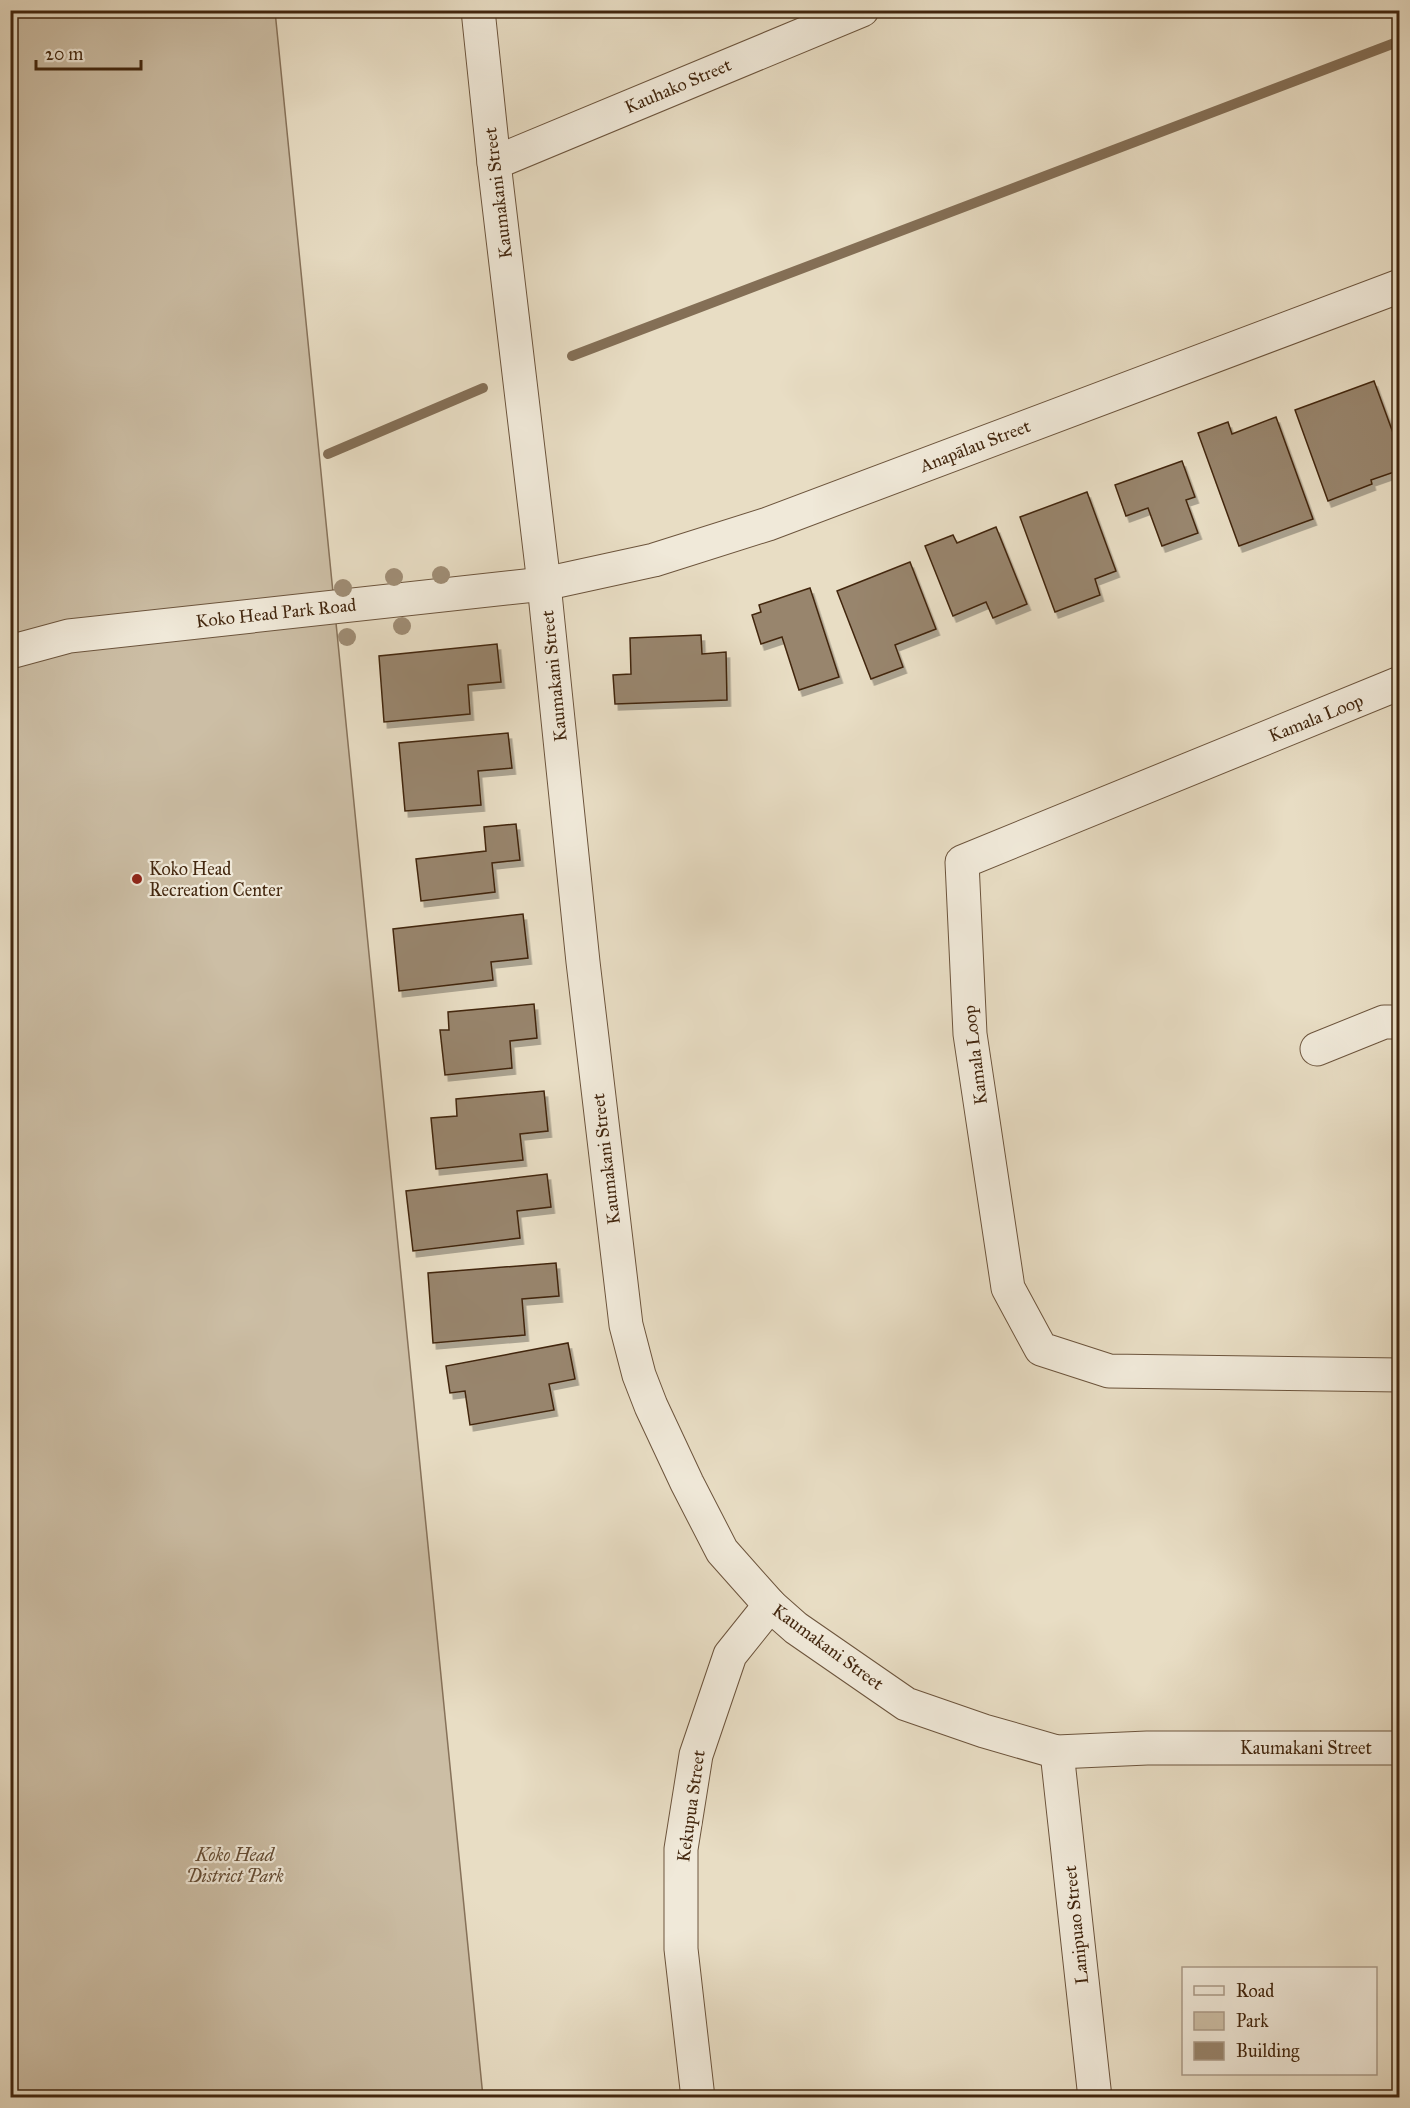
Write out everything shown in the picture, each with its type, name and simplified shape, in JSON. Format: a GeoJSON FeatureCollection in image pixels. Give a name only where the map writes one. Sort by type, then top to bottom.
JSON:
{"type":"FeatureCollection","features":[{"type":"Feature","properties":{"kind":"street","name":"Kaumakani Street"},"geometry":{"type":"LineString","coordinates":[[478,10],[544,584],[583,962],[626,1325],[639,1375],[651,1406],[722,1551],[770,1605],[796,1628],[906,1704],[984,1731],[1057,1752],[1147,1748],[1400,1748]]}},
{"type":"Feature","properties":{"kind":"street","name":"Kauhako Street"},"geometry":{"type":"LineString","coordinates":[[494,163],[817,19],[862,10]]}},
{"type":"Feature","properties":{"kind":"street","name":"Anapālau Street"},"geometry":{"type":"LineString","coordinates":[[544,584],[654,560],[768,524],[1400,286]]}},
{"type":"Feature","properties":{"kind":"street","name":"Koko Head Park Road"},"geometry":{"type":"LineString","coordinates":[[10,652],[69,636],[544,584]]}},
{"type":"Feature","properties":{"kind":"street","name":"Kamala Loop"},"geometry":{"type":"LineString","coordinates":[[1400,683],[962,862],[970,1034],[1008,1288],[1041,1349],[1109,1371],[1400,1375]]}},
{"type":"Feature","properties":{"kind":"street"},"geometry":{"type":"LineString","coordinates":[[1317,1049],[1384,1022],[1400,1022]]}},
{"type":"Feature","properties":{"kind":"street","name":"Kekupua Street"},"geometry":{"type":"LineString","coordinates":[[698,2097],[681,1949],[681,1849],[696,1755],[730,1654],[770,1605]]}},
{"type":"Feature","properties":{"kind":"street","name":"Lanipuao Street"},"geometry":{"type":"LineString","coordinates":[[1057,1752],[1095,2097]]}},
{"type":"Feature","properties":{"kind":"green space","name":"Koko Head District Park"},"geometry":{"type":"Polygon","coordinates":[[[11,11],[275,11],[483,2097],[11,2097],[11,11]]]}},
{"type":"Feature","properties":{"kind":"building"},"geometry":{"type":"Polygon","coordinates":[[[1374,381],[1400,452],[1400,470],[1371,480],[1372,484],[1328,501],[1295,410],[1374,381]]]}},
{"type":"Feature","properties":{"kind":"building"},"geometry":{"type":"Polygon","coordinates":[[[1276,417],[1313,519],[1239,546],[1198,433],[1228,422],[1232,434],[1276,417]]]}},
{"type":"Feature","properties":{"kind":"building"},"geometry":{"type":"Polygon","coordinates":[[[1182,461],[1195,497],[1186,500],[1198,533],[1162,546],[1148,508],[1126,516],[1115,485],[1182,461]]]}},
{"type":"Feature","properties":{"kind":"building"},"geometry":{"type":"Polygon","coordinates":[[[1087,492],[1116,571],[1095,579],[1100,595],[1055,612],[1020,517],[1087,492]]]}},
{"type":"Feature","properties":{"kind":"building"},"geometry":{"type":"Polygon","coordinates":[[[996,527],[1027,604],[993,618],[986,602],[953,616],[925,546],[953,535],[957,543],[996,527]]]}},
{"type":"Feature","properties":{"kind":"building"},"geometry":{"type":"Polygon","coordinates":[[[910,562],[936,629],[895,645],[903,667],[871,679],[837,591],[910,562]]]}},
{"type":"Feature","properties":{"kind":"building"},"geometry":{"type":"Polygon","coordinates":[[[810,588],[839,677],[799,690],[782,637],[761,644],[752,615],[761,612],[759,605],[810,588]]]}},
{"type":"Feature","properties":{"kind":"building"},"geometry":{"type":"Polygon","coordinates":[[[701,635],[702,654],[726,652],[727,700],[615,704],[613,675],[631,674],[630,638],[701,635]]]}},
{"type":"Feature","properties":{"kind":"building"},"geometry":{"type":"Polygon","coordinates":[[[497,644],[501,682],[468,685],[470,714],[384,722],[379,656],[497,644]]]}},
{"type":"Feature","properties":{"kind":"building"},"geometry":{"type":"Polygon","coordinates":[[[508,733],[512,768],[478,771],[481,805],[405,811],[399,743],[508,733]]]}},
{"type":"Feature","properties":{"kind":"building"},"geometry":{"type":"Polygon","coordinates":[[[516,824],[520,860],[492,863],[495,892],[421,901],[416,859],[486,851],[484,827],[516,824]]]}},
{"type":"Feature","properties":{"kind":"building"},"geometry":{"type":"Polygon","coordinates":[[[523,914],[528,958],[491,962],[493,980],[399,991],[393,929],[523,914]]]}},
{"type":"Feature","properties":{"kind":"building"},"geometry":{"type":"Polygon","coordinates":[[[534,1004],[537,1038],[510,1041],[512,1068],[445,1075],[440,1030],[449,1030],[448,1012],[534,1004]]]}},
{"type":"Feature","properties":{"kind":"building"},"geometry":{"type":"Polygon","coordinates":[[[544,1091],[548,1131],[520,1134],[523,1160],[436,1169],[431,1118],[457,1116],[456,1099],[544,1091]]]}},
{"type":"Feature","properties":{"kind":"building"},"geometry":{"type":"Polygon","coordinates":[[[547,1174],[551,1207],[517,1211],[520,1238],[413,1251],[406,1191],[547,1174]]]}},
{"type":"Feature","properties":{"kind":"building"},"geometry":{"type":"Polygon","coordinates":[[[556,1263],[559,1296],[522,1299],[525,1335],[433,1343],[428,1273],[556,1263]]]}},
{"type":"Feature","properties":{"kind":"building"},"geometry":{"type":"Polygon","coordinates":[[[568,1343],[575,1379],[549,1384],[554,1410],[470,1425],[465,1391],[450,1393],[446,1366],[568,1343]]]}},
{"type":"Feature","properties":{"kind":"waterway"},"geometry":{"type":"LineString","coordinates":[[572,356],[1400,41]]}},
{"type":"Feature","properties":{"kind":"waterway"},"geometry":{"type":"LineString","coordinates":[[328,454],[483,388]]}},
{"type":"Feature","properties":{"kind":"place","name":"Koko Head Recreation Center"},"geometry":{"type":"Point","coordinates":[137,879]}}]}
